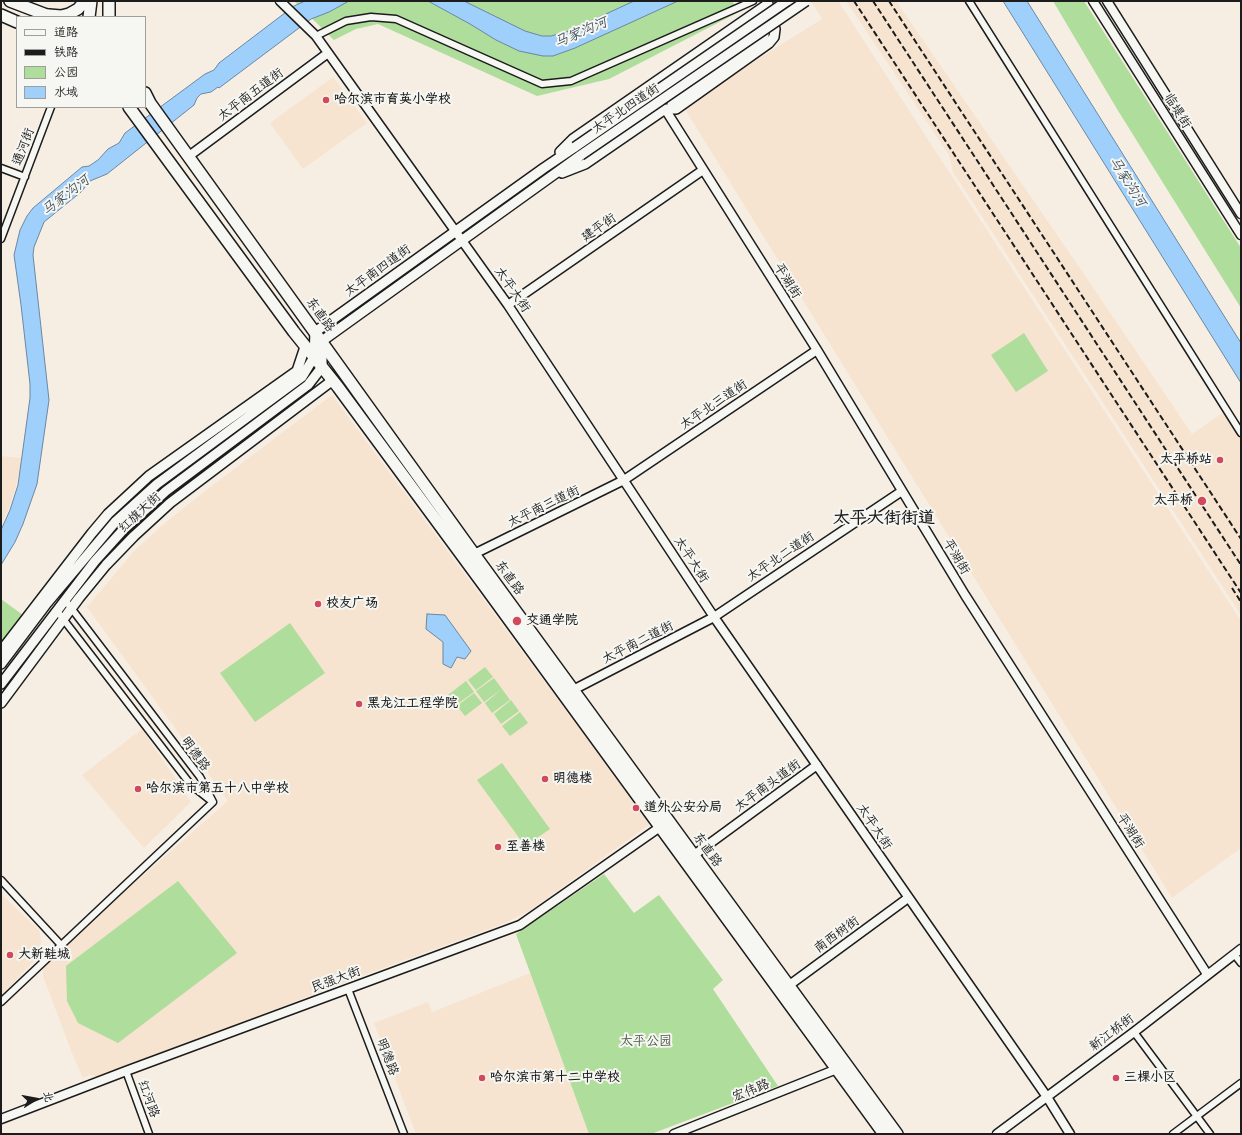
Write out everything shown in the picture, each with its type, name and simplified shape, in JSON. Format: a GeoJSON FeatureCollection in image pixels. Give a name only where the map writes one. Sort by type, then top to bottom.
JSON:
{"type":"FeatureCollection","features":[{"type":"Feature","properties":{"kind":"highway"},"geometry":{"type":"LineString","coordinates":[[10,1],[52,16]]}},
{"type":"Feature","properties":{"kind":"highway"},"geometry":{"type":"LineString","coordinates":[[44,14],[61,16],[69,14],[78,9],[85,1]]}},
{"type":"Feature","properties":{"kind":"highway"},"geometry":{"type":"LineString","coordinates":[[89,16],[91,1]]}},
{"type":"Feature","properties":{"kind":"highway"},"geometry":{"type":"LineString","coordinates":[[109,1],[109,16]]}},
{"type":"Feature","properties":{"kind":"highway"},"geometry":{"type":"LineString","coordinates":[[1,16],[16,22]]}},
{"type":"Feature","properties":{"kind":"highway","name":"东直路"},"geometry":{"type":"LineString","coordinates":[[148,98],[572,690],[694,855],[837,1069],[884,1134]]}},
{"type":"Feature","properties":{"kind":"highway","name":"东直路"},"geometry":{"type":"LineString","coordinates":[[132,111],[305,347],[333,380],[660,827],[898,1134]]}},
{"type":"Feature","properties":{"kind":"main road","name":"太平北四道街"},"geometry":{"type":"LineString","coordinates":[[455,232],[544,168],[787,1]]}},
{"type":"Feature","properties":{"kind":"main road","name":"太平北四道街"},"geometry":{"type":"LineString","coordinates":[[462,241],[581,155],[806,1]]}},
{"type":"Feature","properties":{"kind":"main road"},"geometry":{"type":"LineString","coordinates":[[544,168],[573,139],[764,4],[775,30],[774,37],[769,43],[676,108],[665,109],[584,164],[546,180]]}},
{"type":"Feature","properties":{"kind":"main road","name":"太平南四道街"},"geometry":{"type":"LineString","coordinates":[[315,332],[455,232]]}},
{"type":"Feature","properties":{"kind":"main road","name":"太平南四道街"},"geometry":{"type":"LineString","coordinates":[[322,341],[462,241]]}},
{"type":"Feature","properties":{"kind":"main road"},"geometry":{"type":"LineString","coordinates":[[314,357],[315,332]]}},
{"type":"Feature","properties":{"kind":"main road"},"geometry":{"type":"LineString","coordinates":[[322,341],[322,367]]}},
{"type":"Feature","properties":{"kind":"main road","name":"红旗大街"},"geometry":{"type":"LineString","coordinates":[[1,652],[108,514],[149,476],[297,371],[305,347]]}},
{"type":"Feature","properties":{"kind":"main road","name":"红旗大街"},"geometry":{"type":"LineString","coordinates":[[1,664],[47,603],[116,521],[157,484],[302,377],[314,357]]}},
{"type":"Feature","properties":{"kind":"main road","name":"红旗大街"},"geometry":{"type":"LineString","coordinates":[[1,684],[94,561],[123,530],[166,491],[308,385],[322,367]]}},
{"type":"Feature","properties":{"kind":"main road","name":"红旗大街"},"geometry":{"type":"LineString","coordinates":[[1,702],[63,619],[106,565],[134,536],[170,502],[333,380]]}},
{"type":"Feature","properties":{"kind":"street","name":"太平大街"},"geometry":{"type":"LineString","coordinates":[[280,1],[316,36],[508,305],[714,617],[1047,1097],[1070,1134]]}},
{"type":"Feature","properties":{"kind":"street"},"geometry":{"type":"LineString","coordinates":[[316,36],[346,21],[371,17],[396,19],[542,84],[571,81],[753,1]]}},
{"type":"Feature","properties":{"kind":"street"},"geometry":{"type":"LineString","coordinates":[[969,1],[1241,433]]}},
{"type":"Feature","properties":{"kind":"street","name":"临堤街"},"geometry":{"type":"LineString","coordinates":[[1093,1],[1241,235]]}},
{"type":"Feature","properties":{"kind":"street","name":"临堤街"},"geometry":{"type":"LineString","coordinates":[[1107,1],[1241,214]]}},
{"type":"Feature","properties":{"kind":"street","name":"太平南五道街"},"geometry":{"type":"LineString","coordinates":[[190,156],[328,53]]}},
{"type":"Feature","properties":{"kind":"street","name":"通河街"},"geometry":{"type":"LineString","coordinates":[[1,239],[51,108]]}},
{"type":"Feature","properties":{"kind":"street","name":"平湖街"},"geometry":{"type":"LineString","coordinates":[[665,109],[818,350],[969,601],[1208,974]]}},
{"type":"Feature","properties":{"kind":"street"},"geometry":{"type":"LineString","coordinates":[[1,168],[24,177]]}},
{"type":"Feature","properties":{"kind":"street","name":"建平街"},"geometry":{"type":"LineString","coordinates":[[508,305],[703,170]]}},
{"type":"Feature","properties":{"kind":"street","name":"太平北三道街"},"geometry":{"type":"LineString","coordinates":[[624,480],[818,350]]}},
{"type":"Feature","properties":{"kind":"street","name":"太平南三道街"},"geometry":{"type":"LineString","coordinates":[[474,554],[624,480]]}},
{"type":"Feature","properties":{"kind":"street","name":"太平北二道街"},"geometry":{"type":"LineString","coordinates":[[714,617],[902,491]]}},
{"type":"Feature","properties":{"kind":"street","name":"明德路"},"geometry":{"type":"LineString","coordinates":[[65,600],[200,777],[213,802]]}},
{"type":"Feature","properties":{"kind":"street","name":"明德路"},"geometry":{"type":"LineString","coordinates":[[57,611],[192,785],[213,802]]}},
{"type":"Feature","properties":{"kind":"street","name":"太平南二道街"},"geometry":{"type":"LineString","coordinates":[[572,690],[714,617]]}},
{"type":"Feature","properties":{"kind":"street","name":"太平南头道街"},"geometry":{"type":"LineString","coordinates":[[694,855],[817,765]]}},
{"type":"Feature","properties":{"kind":"street"},"geometry":{"type":"LineString","coordinates":[[1,1002],[213,802]]}},
{"type":"Feature","properties":{"kind":"street","name":"民强大街"},"geometry":{"type":"LineString","coordinates":[[1,1119],[520,925],[660,827]]}},
{"type":"Feature","properties":{"kind":"street"},"geometry":{"type":"LineString","coordinates":[[1,880],[61,945]]}},
{"type":"Feature","properties":{"kind":"street","name":"南西树街"},"geometry":{"type":"LineString","coordinates":[[784,988],[908,898]]}},
{"type":"Feature","properties":{"kind":"street"},"geometry":{"type":"LineString","coordinates":[[1238,952],[1241,963]]}},
{"type":"Feature","properties":{"kind":"street","name":"新江桥街"},"geometry":{"type":"LineString","coordinates":[[997,1134],[1238,952]]}},
{"type":"Feature","properties":{"kind":"street","name":"明德路"},"geometry":{"type":"LineString","coordinates":[[348,989],[404,1134]]}},
{"type":"Feature","properties":{"kind":"street"},"geometry":{"type":"LineString","coordinates":[[1134,1032],[1210,1134]]}},
{"type":"Feature","properties":{"kind":"street","name":"宏伟路"},"geometry":{"type":"LineString","coordinates":[[674,1134],[837,1069]]}},
{"type":"Feature","properties":{"kind":"street","name":"红河路"},"geometry":{"type":"LineString","coordinates":[[126,1071],[149,1134]]}},
{"type":"Feature","properties":{"kind":"street"},"geometry":{"type":"LineString","coordinates":[[1173,1134],[1241,1083]]}},
{"type":"Feature","properties":{"kind":"shaded area"},"geometry":{"type":"Polygon","coordinates":[[[811,1],[838,1],[1241,621],[1241,848],[1172,898],[683,106],[822,19],[811,1]]]}},
{"type":"Feature","properties":{"kind":"shaded area"},"geometry":{"type":"Polygon","coordinates":[[[846,1],[896,1],[1192,434],[1224,412],[1241,439],[1241,615],[953,172],[949,155],[846,1]]]}},
{"type":"Feature","properties":{"kind":"shaded area","name":"哈尔滨市育英小学校"},"geometry":{"type":"Polygon","coordinates":[[[333,77],[367,123],[303,169],[270,123],[333,77]]]}},
{"type":"Feature","properties":{"kind":"shaded area","name":"黑龙江工程学院"},"geometry":{"type":"Polygon","coordinates":[[[332,395],[650,824],[529,911],[503,924],[356,978],[100,1077],[90,1075],[83,1078],[43,976],[43,963],[228,801],[87,607],[135,550],[164,524],[205,491],[332,395]]]}},
{"type":"Feature","properties":{"kind":"shaded area"},"geometry":{"type":"Polygon","coordinates":[[[1,456],[22,458],[17,483],[9,508],[1,524],[1,456]]]}},
{"type":"Feature","properties":{"kind":"shaded area","name":"哈尔滨市第五十八中学校"},"geometry":{"type":"Polygon","coordinates":[[[142,729],[191,802],[144,848],[82,775],[142,729]]]}},
{"type":"Feature","properties":{"kind":"shaded area"},"geometry":{"type":"Polygon","coordinates":[[[1,894],[39,930],[41,940],[40,954],[1,996],[1,894]]]}},
{"type":"Feature","properties":{"kind":"shaded area","name":"哈尔滨市第十二中学校"},"geometry":{"type":"Polygon","coordinates":[[[530,973],[589,1134],[416,1134],[374,1023],[428,1002],[432,1012],[530,973]]]}},
{"type":"Feature","properties":{"kind":"green space"},"geometry":{"type":"Polygon","coordinates":[[[294,1],[732,1],[739,12],[609,79],[537,96],[378,24],[356,29],[334,40],[294,1]]]}},
{"type":"Feature","properties":{"kind":"green space"},"geometry":{"type":"Polygon","coordinates":[[[1053,1],[1084,1],[1241,248],[1241,308],[1117,109],[1053,1]]]}},
{"type":"Feature","properties":{"kind":"green space"},"geometry":{"type":"Polygon","coordinates":[[[1024,333],[1048,371],[1016,392],[991,355],[1024,333]]]}},
{"type":"Feature","properties":{"kind":"green space"},"geometry":{"type":"Polygon","coordinates":[[[1,599],[27,618],[1,651],[1,599]]]}},
{"type":"Feature","properties":{"kind":"green space"},"geometry":{"type":"Polygon","coordinates":[[[290,623],[325,673],[255,722],[220,673],[290,623]]]}},
{"type":"Feature","properties":{"kind":"green space"},"geometry":{"type":"Polygon","coordinates":[[[485,667],[493,677],[476,690],[468,680],[485,667]]]}},
{"type":"Feature","properties":{"kind":"green space"},"geometry":{"type":"Polygon","coordinates":[[[494,678],[502,689],[484,702],[476,691],[494,678]]]}},
{"type":"Feature","properties":{"kind":"green space"},"geometry":{"type":"Polygon","coordinates":[[[466,681],[474,692],[456,705],[448,695],[466,681]]]}},
{"type":"Feature","properties":{"kind":"green space"},"geometry":{"type":"Polygon","coordinates":[[[502,689],[510,700],[492,713],[485,703],[502,689]]]}},
{"type":"Feature","properties":{"kind":"green space"},"geometry":{"type":"Polygon","coordinates":[[[474,693],[482,703],[465,716],[457,706],[474,693]]]}},
{"type":"Feature","properties":{"kind":"green space"},"geometry":{"type":"Polygon","coordinates":[[[511,700],[519,711],[501,724],[494,714],[511,700]]]}},
{"type":"Feature","properties":{"kind":"green space"},"geometry":{"type":"Polygon","coordinates":[[[520,712],[528,723],[510,736],[502,726],[520,712]]]}},
{"type":"Feature","properties":{"kind":"green space"},"geometry":{"type":"Polygon","coordinates":[[[502,763],[550,829],[525,846],[477,780],[502,763]]]}},
{"type":"Feature","properties":{"kind":"green space","name":"太平公园"},"geometry":{"type":"Polygon","coordinates":[[[604,874],[634,913],[659,895],[723,980],[713,989],[778,1086],[651,1134],[589,1134],[516,934],[604,874]]]}},
{"type":"Feature","properties":{"kind":"green space"},"geometry":{"type":"Polygon","coordinates":[[[178,881],[237,953],[118,1043],[78,1023],[67,1001],[66,966],[178,881]]]}},
{"type":"Feature","properties":{"kind":"water","name":"马家沟河"},"geometry":{"type":"Polygon","coordinates":[[[305,1],[349,1],[329,12],[311,19],[219,88],[218,87],[211,92],[201,94],[197,98],[194,105],[107,174],[90,181],[81,192],[44,222],[34,247],[33,255],[49,400],[37,484],[15,542],[1,565],[1,530],[10,510],[18,485],[30,398],[30,384],[14,255],[20,230],[27,216],[33,208],[82,167],[89,166],[98,160],[108,149],[119,143],[125,133],[205,74],[214,70],[219,63],[294,6],[305,1]]]}},
{"type":"Feature","properties":{"kind":"water","name":"马家沟河"},"geometry":{"type":"Polygon","coordinates":[[[428,1],[464,1],[525,31],[542,36],[551,36],[569,31],[634,1],[678,1],[575,48],[553,56],[543,56],[519,51],[496,40],[428,1]]]}},
{"type":"Feature","properties":{"kind":"water","name":"马家沟河"},"geometry":{"type":"Polygon","coordinates":[[[1003,1],[1027,1],[1241,343],[1241,383],[1003,1]]]}},
{"type":"Feature","properties":{"kind":"water"},"geometry":{"type":"Polygon","coordinates":[[[427,614],[445,615],[471,651],[465,659],[457,657],[451,668],[443,664],[443,642],[426,629],[427,614]]]}},
{"type":"Feature","properties":{"kind":"railway"},"geometry":{"type":"LineString","coordinates":[[854,1],[1241,593]]}},
{"type":"Feature","properties":{"kind":"railway"},"geometry":{"type":"LineString","coordinates":[[873,1],[1241,565]]}},
{"type":"Feature","properties":{"kind":"railway"},"geometry":{"type":"LineString","coordinates":[[889,1],[1241,539]]}},
{"type":"Feature","properties":{"kind":"railway"},"geometry":{"type":"LineString","coordinates":[[1232,588],[1241,602]]}},
{"type":"Feature","properties":{"kind":"place","name":"哈尔滨市育英小学校"},"geometry":{"type":"Point","coordinates":[326,100]}},
{"type":"Feature","properties":{"kind":"place","name":"太平桥站"},"geometry":{"type":"Point","coordinates":[1220,460]}},
{"type":"Feature","properties":{"kind":"place","name":"太平桥"},"geometry":{"type":"Point","coordinates":[1202,501]}},
{"type":"Feature","properties":{"kind":"place","name":"校友广场"},"geometry":{"type":"Point","coordinates":[318,604]}},
{"type":"Feature","properties":{"kind":"place","name":"交通学院"},"geometry":{"type":"Point","coordinates":[517,621]}},
{"type":"Feature","properties":{"kind":"place","name":"黑龙江工程学院"},"geometry":{"type":"Point","coordinates":[359,704]}},
{"type":"Feature","properties":{"kind":"place","name":"明德楼"},"geometry":{"type":"Point","coordinates":[545,779]}},
{"type":"Feature","properties":{"kind":"place","name":"哈尔滨市第五十八中学校"},"geometry":{"type":"Point","coordinates":[138,789]}},
{"type":"Feature","properties":{"kind":"place","name":"道外公安分局"},"geometry":{"type":"Point","coordinates":[636,808]}},
{"type":"Feature","properties":{"kind":"place","name":"至善楼"},"geometry":{"type":"Point","coordinates":[498,847]}},
{"type":"Feature","properties":{"kind":"place","name":"大新鞋城"},"geometry":{"type":"Point","coordinates":[10,955]}},
{"type":"Feature","properties":{"kind":"place","name":"哈尔滨市第十二中学校"},"geometry":{"type":"Point","coordinates":[482,1078]}},
{"type":"Feature","properties":{"kind":"place","name":"三棵小区"},"geometry":{"type":"Point","coordinates":[1116,1078]}},
{"type":"Feature","properties":{"kind":"district","name":"太平大街街道"},"geometry":{"type":"Point","coordinates":[884,519]}}]}
